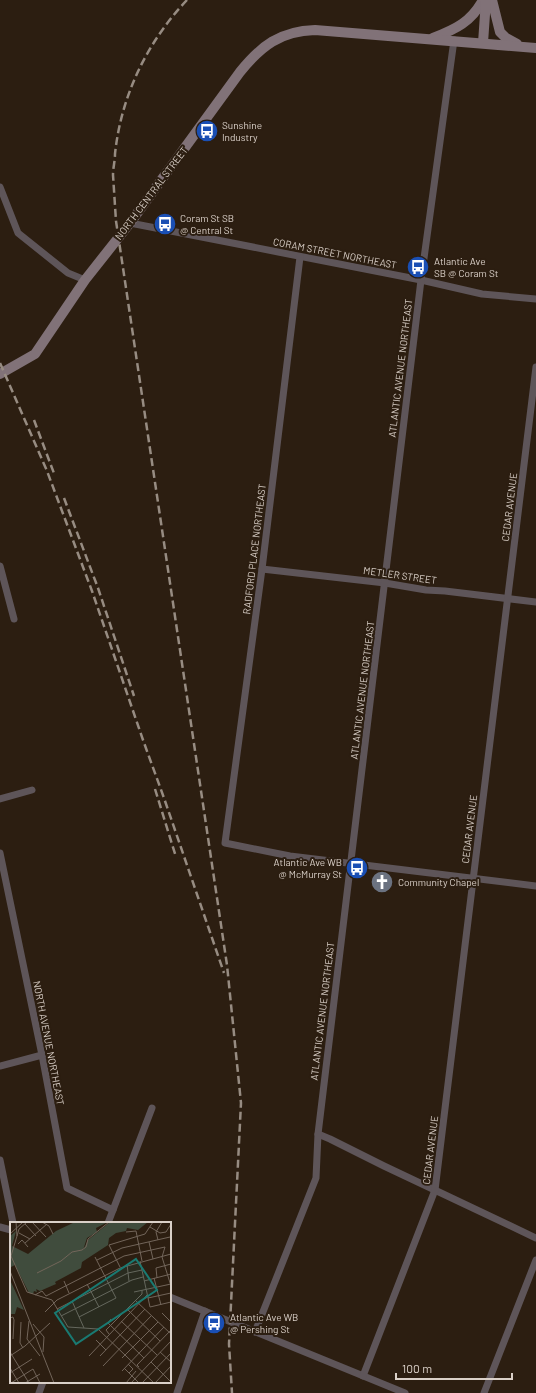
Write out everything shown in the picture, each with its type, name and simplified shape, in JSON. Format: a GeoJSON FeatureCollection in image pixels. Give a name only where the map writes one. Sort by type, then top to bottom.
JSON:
{"type":"FeatureCollection","features":[{"type":"Feature","properties":{"kind":"main road"},"geometry":{"type":"LineString","coordinates":[[430,39],[446,33],[464,23],[477,10],[483,0]]}},
{"type":"Feature","properties":{"kind":"main road"},"geometry":{"type":"LineString","coordinates":[[483,43],[486,0]]}},
{"type":"Feature","properties":{"kind":"main road"},"geometry":{"type":"LineString","coordinates":[[492,0],[500,32],[506,38],[520,46]]}},
{"type":"Feature","properties":{"kind":"main road","name":"NORTH CENTRAL STREET"},"geometry":{"type":"LineString","coordinates":[[0,374],[35,354],[85,280],[130,223],[240,72],[257,52],[274,40],[293,33],[310,30],[454,40],[536,48]]}},
{"type":"Feature","properties":{"kind":"street","name":"ATLANTIC AVENUE NORTHEAST"},"geometry":{"type":"LineString","coordinates":[[255,1332],[316,1178],[318,1134],[350,863],[421,280],[454,40]]}},
{"type":"Feature","properties":{"kind":"street"},"geometry":{"type":"LineString","coordinates":[[0,187],[18,233],[68,273],[85,280]]}},
{"type":"Feature","properties":{"kind":"street","name":"CORAM STREET NORTHEAST"},"geometry":{"type":"LineString","coordinates":[[130,223],[421,280],[482,294],[536,299]]}},
{"type":"Feature","properties":{"kind":"street","name":"RADFORD PLACE NORTHEAST"},"geometry":{"type":"LineString","coordinates":[[300,257],[262,568],[225,843],[290,856],[350,863]]}},
{"type":"Feature","properties":{"kind":"street","name":"CEDAR AVENUE"},"geometry":{"type":"LineString","coordinates":[[363,1376],[435,1190],[536,367]]}},
{"type":"Feature","properties":{"kind":"street"},"geometry":{"type":"LineString","coordinates":[[0,566],[14,619]]}},
{"type":"Feature","properties":{"kind":"street","name":"METLER STREET"},"geometry":{"type":"LineString","coordinates":[[262,568],[426,590],[536,602]]}},
{"type":"Feature","properties":{"kind":"street"},"geometry":{"type":"LineString","coordinates":[[0,799],[32,790]]}},
{"type":"Feature","properties":{"kind":"street","name":"NORTH AVENUE NORTHEAST"},"geometry":{"type":"LineString","coordinates":[[0,852],[4,886],[42,1055],[67,1188],[114,1210]]}},
{"type":"Feature","properties":{"kind":"street"},"geometry":{"type":"LineString","coordinates":[[350,863],[536,886]]}},
{"type":"Feature","properties":{"kind":"street"},"geometry":{"type":"LineString","coordinates":[[0,1066],[42,1055]]}},
{"type":"Feature","properties":{"kind":"street"},"geometry":{"type":"LineString","coordinates":[[108,1222],[152,1108]]}},
{"type":"Feature","properties":{"kind":"street"},"geometry":{"type":"LineString","coordinates":[[318,1134],[536,1238]]}},
{"type":"Feature","properties":{"kind":"street"},"geometry":{"type":"LineString","coordinates":[[0,1160],[13,1222]]}},
{"type":"Feature","properties":{"kind":"street"},"geometry":{"type":"LineString","coordinates":[[0,1227],[10,1230]]}},
{"type":"Feature","properties":{"kind":"street"},"geometry":{"type":"LineString","coordinates":[[484,1393],[536,1260]]}},
{"type":"Feature","properties":{"kind":"street"},"geometry":{"type":"LineString","coordinates":[[171,1297],[405,1393]]}},
{"type":"Feature","properties":{"kind":"street"},"geometry":{"type":"LineString","coordinates":[[177,1393],[205,1311]]}},
{"type":"Feature","properties":{"kind":"street"},"geometry":{"type":"LineString","coordinates":[[39,1393],[43,1383]]}},
{"type":"Feature","properties":{"kind":"railway"},"geometry":{"type":"LineString","coordinates":[[187,0],[160,34],[138,71],[123,111],[118,132],[113,175],[116,221],[227,965],[241,1103],[229,1344],[232,1393]]}},
{"type":"Feature","properties":{"kind":"railway"},"geometry":{"type":"LineString","coordinates":[[0,363],[47,471],[92,591],[224,973]]}},
{"type":"Feature","properties":{"kind":"railway"},"geometry":{"type":"LineString","coordinates":[[34,420],[55,476]]}},
{"type":"Feature","properties":{"kind":"railway"},"geometry":{"type":"LineString","coordinates":[[64,498],[98,588],[134,696]]}},
{"type":"Feature","properties":{"kind":"railway"},"geometry":{"type":"LineString","coordinates":[[155,789],[176,857]]}},
{"type":"Feature","properties":{"kind":"place","name":"Sunshine Industry"},"geometry":{"type":"Point","coordinates":[207,131]}},
{"type":"Feature","properties":{"kind":"place","name":"Coram St SB @ Central St"},"geometry":{"type":"Point","coordinates":[165,224]}},
{"type":"Feature","properties":{"kind":"place","name":"Atlantic Ave SB @ Coram St"},"geometry":{"type":"Point","coordinates":[418,267]}},
{"type":"Feature","properties":{"kind":"place","name":"Atlantic Ave WB @ McMurray St"},"geometry":{"type":"Point","coordinates":[357,868]}},
{"type":"Feature","properties":{"kind":"place","name":"Community Chapel"},"geometry":{"type":"Point","coordinates":[382,882]}},
{"type":"Feature","properties":{"kind":"place","name":"Atlantic Ave WB @ Pershing St"},"geometry":{"type":"Point","coordinates":[214,1323]}}]}
